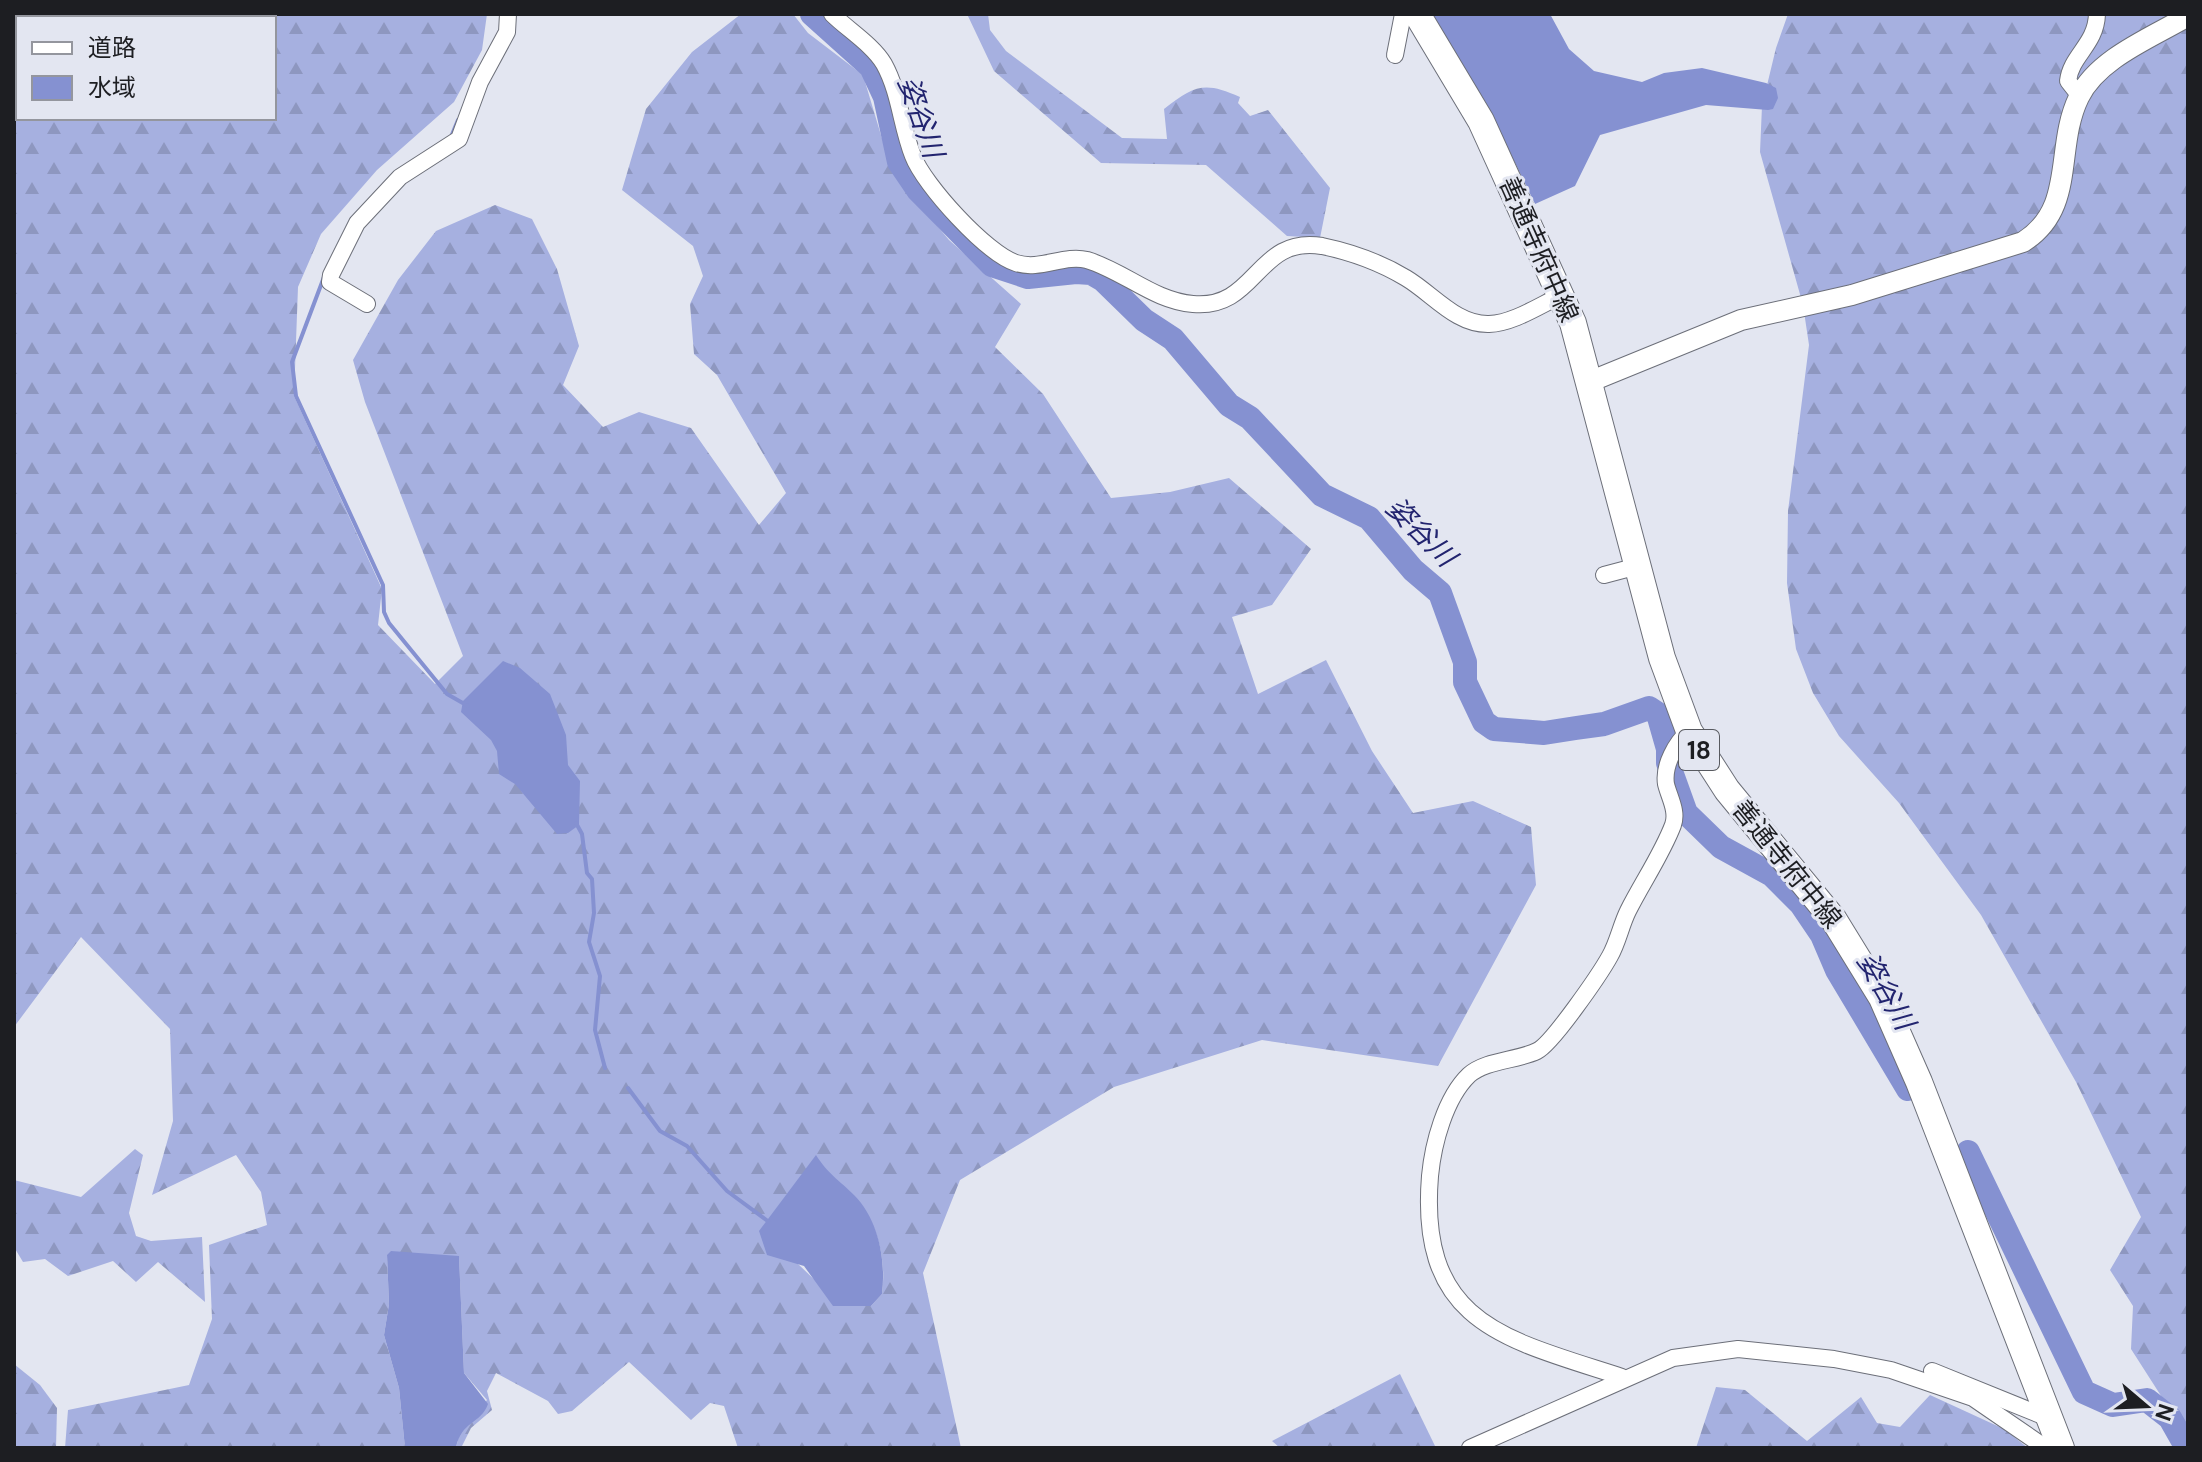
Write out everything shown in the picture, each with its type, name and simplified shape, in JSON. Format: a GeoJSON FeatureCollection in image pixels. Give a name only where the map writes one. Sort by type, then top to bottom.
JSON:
{"type":"FeatureCollection","features":[{"type":"Feature","properties":{"kind":"main road","name":"善通寺府中線"},"geometry":{"type":"LineString","coordinates":[[1417,14],[1481,121],[1562,295],[1589,382],[1671,686],[1689,731],[1727,790],[1834,920],[1882,998],[1919,1082],[2061,1448]]}},
{"type":"Feature","properties":{"kind":"street"},"geometry":{"type":"LineString","coordinates":[[367,304],[338,289],[330,282],[331,275],[357,223],[400,177],[459,139],[480,82],[507,32],[508,14]]}},
{"type":"Feature","properties":{"kind":"street"},"geometry":{"type":"LineString","coordinates":[[832,14],[882,61],[896,93],[913,158],[927,180],[1006,259],[1035,266],[1085,259],[1156,294],[1182,303],[1202,305],[1223,303],[1281,249],[1300,244],[1372,261],[1407,279],[1463,319],[1478,323],[1502,322],[1562,295]]}},
{"type":"Feature","properties":{"kind":"street"},"geometry":{"type":"LineString","coordinates":[[1395,55],[1403,14]]}},
{"type":"Feature","properties":{"kind":"street"},"geometry":{"type":"LineString","coordinates":[[2079,95],[2068,81],[2069,73],[2094,34],[2097,14]]}},
{"type":"Feature","properties":{"kind":"street"},"geometry":{"type":"LineString","coordinates":[[1589,382],[1741,320],[1842,298],[2023,242],[2042,229],[2054,211],[2068,133],[2079,95],[2114,61],[2188,16]]}},
{"type":"Feature","properties":{"kind":"street"},"geometry":{"type":"LineString","coordinates":[[1604,575],[1638,566]]}},
{"type":"Feature","properties":{"kind":"street"},"geometry":{"type":"LineString","coordinates":[[1622,1377],[1522,1345],[1476,1318],[1440,1274],[1432,1246],[1428,1204],[1432,1159],[1448,1108],[1460,1086],[1477,1069],[1542,1049],[1613,952],[1621,927],[1674,822],[1669,768],[1674,745],[1689,731]]}},
{"type":"Feature","properties":{"kind":"street"},"geometry":{"type":"LineString","coordinates":[[1470,1448],[1622,1377],[1673,1358],[1723,1350],[1834,1359],[1891,1370],[1973,1398],[2046,1448]]}},
{"type":"Feature","properties":{"kind":"street"},"geometry":{"type":"LineString","coordinates":[[1932,1371],[2048,1418]]}},
{"type":"Feature","properties":{"kind":"green space"},"geometry":{"type":"Polygon","coordinates":[[[14,14],[51,16],[16,16],[16,120],[276,120],[276,16],[144,16],[487,14],[482,50],[454,102],[377,170],[321,234],[298,287],[294,396],[382,589],[378,625],[435,684],[463,656],[365,402],[353,360],[398,280],[436,231],[495,205],[532,219],[557,269],[579,346],[563,385],[603,427],[639,412],[691,428],[759,525],[786,493],[717,375],[694,354],[690,304],[703,276],[693,246],[622,190],[646,109],[692,52],[741,14],[793,14],[808,33],[863,75],[892,172],[949,240],[1021,304],[995,347],[1043,394],[1111,498],[1170,492],[1229,478],[1311,549],[1272,605],[1232,617],[1258,694],[1326,660],[1372,751],[1413,813],[1473,801],[1531,827],[1536,885],[1438,1066],[1262,1040],[1114,1087],[960,1180],[923,1273],[961,1448],[738,1448],[724,1406],[710,1403],[691,1420],[629,1362],[572,1411],[558,1414],[548,1401],[496,1373],[487,1391],[492,1410],[471,1428],[461,1448],[456,1448],[460,1431],[487,1400],[464,1373],[459,1257],[387,1255],[389,1304],[384,1335],[399,1388],[405,1448],[65,1448],[68,1410],[189,1385],[212,1319],[209,1245],[267,1225],[261,1192],[236,1155],[152,1195],[173,1121],[170,1029],[81,937],[14,1027],[14,14]],[[831,1178],[797,1263],[822,1287],[834,1306],[871,1306],[882,1294],[879,1244],[867,1213],[831,1178]]]}},
{"type":"Feature","properties":{"kind":"green space"},"geometry":{"type":"Polygon","coordinates":[[[967,14],[988,14],[990,30],[1006,51],[1122,138],[1167,139],[1164,109],[1200,88],[1218,89],[1240,97],[1238,103],[1250,116],[1268,110],[1330,188],[1320,238],[1287,236],[1206,165],[1101,163],[994,71],[967,14]]]}},
{"type":"Feature","properties":{"kind":"green space"},"geometry":{"type":"Polygon","coordinates":[[[1788,14],[2188,14],[2188,1438],[2131,1349],[2133,1306],[2110,1270],[2141,1217],[2076,1082],[1981,915],[1899,803],[1839,736],[1813,693],[1796,649],[1787,583],[1788,511],[1809,345],[1803,305],[1760,152],[1762,106],[1788,14]]]}},
{"type":"Feature","properties":{"kind":"green space"},"geometry":{"type":"Polygon","coordinates":[[[135,1149],[143,1155],[129,1213],[136,1236],[151,1241],[202,1237],[205,1302],[158,1262],[136,1282],[113,1261],[68,1276],[45,1259],[23,1262],[14,1247],[14,1180],[81,1197],[135,1149]]]}},
{"type":"Feature","properties":{"kind":"green space"},"geometry":{"type":"Polygon","coordinates":[[[14,1364],[40,1385],[57,1408],[56,1448],[14,1448],[14,1364]]]}},
{"type":"Feature","properties":{"kind":"green space"},"geometry":{"type":"Polygon","coordinates":[[[1400,1374],[1436,1448],[1280,1448],[1272,1441],[1400,1374]]]}},
{"type":"Feature","properties":{"kind":"green space"},"geometry":{"type":"Polygon","coordinates":[[[1716,1387],[1745,1390],[1807,1441],[1861,1397],[1877,1423],[1900,1427],[1930,1395],[2004,1429],[2028,1448],[1696,1448],[1716,1387]]]}},
{"type":"Feature","properties":{"kind":"water"},"geometry":{"type":"Polygon","coordinates":[[[1431,14],[1550,14],[1569,49],[1594,71],[1642,82],[1664,73],[1702,68],[1766,83],[1776,88],[1778,98],[1773,109],[1706,105],[1600,135],[1575,186],[1535,204],[1486,103],[1431,14]]]}},
{"type":"Feature","properties":{"kind":"water"},"geometry":{"type":"Polygon","coordinates":[[[503,661],[520,668],[550,694],[566,735],[568,765],[580,781],[579,825],[568,833],[557,834],[515,784],[499,774],[497,751],[491,740],[461,712],[463,701],[503,661]]]}},
{"type":"Feature","properties":{"kind":"water"},"geometry":{"type":"Polygon","coordinates":[[[816,1155],[863,1205],[875,1229],[883,1281],[882,1294],[871,1306],[833,1306],[804,1266],[767,1255],[759,1231],[816,1155]]]}},
{"type":"Feature","properties":{"kind":"water"},"geometry":{"type":"Polygon","coordinates":[[[391,1251],[459,1256],[464,1373],[488,1404],[481,1416],[466,1427],[456,1448],[405,1448],[399,1388],[384,1335],[389,1304],[387,1255],[391,1251]]]}},
{"type":"Feature","properties":{"kind":"waterway","name":"姿谷川"},"geometry":{"type":"LineString","coordinates":[[812,14],[871,67],[885,97],[899,162],[918,190],[992,265],[1028,277],[1076,272],[1091,273],[1103,280],[1144,320],[1173,339],[1229,405],[1250,418],[1322,495],[1369,518],[1413,570],[1440,593],[1465,662],[1465,682],[1484,722],[1494,729],[1544,733],[1604,724],[1649,708],[1658,714],[1668,749],[1668,763],[1686,813],[1721,847],[1772,875],[1801,904],[1822,935],[1837,970],[1908,1089]]}},
{"type":"Feature","properties":{"kind":"waterway"},"geometry":{"type":"LineString","coordinates":[[451,137],[458,120]]}},
{"type":"Feature","properties":{"kind":"waterway"},"geometry":{"type":"LineString","coordinates":[[324,277],[292,362],[296,396],[383,585],[384,612],[389,623],[447,694],[468,706]]}},
{"type":"Feature","properties":{"kind":"waterway"},"geometry":{"type":"LineString","coordinates":[[576,823],[582,834],[587,873],[592,879],[594,913],[589,942],[600,976],[595,1030],[605,1068]]}},
{"type":"Feature","properties":{"kind":"waterway"},"geometry":{"type":"LineString","coordinates":[[628,1088],[660,1131],[687,1146],[727,1191],[769,1222]]}},
{"type":"Feature","properties":{"kind":"waterway","name":"姿谷川"},"geometry":{"type":"LineString","coordinates":[[1968,1152],[2084,1392],[2113,1405],[2147,1400],[2170,1418],[2187,1448]]}}]}
